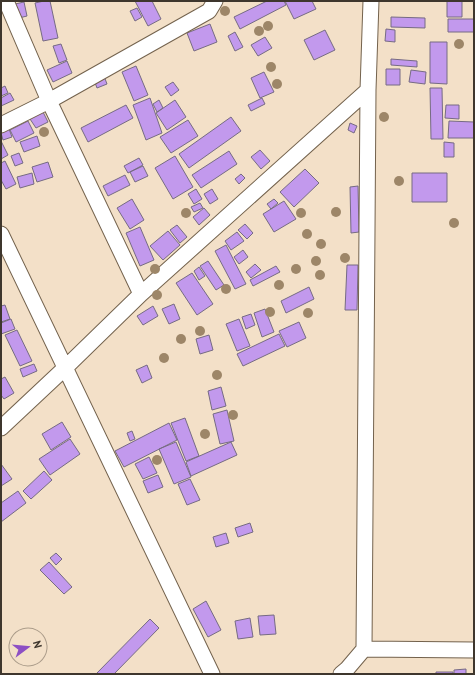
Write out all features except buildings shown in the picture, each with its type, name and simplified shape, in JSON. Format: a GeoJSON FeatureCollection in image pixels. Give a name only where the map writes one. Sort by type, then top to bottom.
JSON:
{"type":"FeatureCollection","features":[{"type":"Feature","properties":{"kind":"street"},"geometry":{"type":"LineString","coordinates":[[6,1],[49,101],[141,294]]}},
{"type":"Feature","properties":{"kind":"street"},"geometry":{"type":"LineString","coordinates":[[1,125],[49,101],[209,11],[215,1]]}},
{"type":"Feature","properties":{"kind":"street"},"geometry":{"type":"LineString","coordinates":[[341,674],[364,649],[368,90],[371,1]]}},
{"type":"Feature","properties":{"kind":"street"},"geometry":{"type":"LineString","coordinates":[[1,428],[141,294],[368,90]]}},
{"type":"Feature","properties":{"kind":"street"},"geometry":{"type":"LineString","coordinates":[[1,234],[212,674]]}},
{"type":"Feature","properties":{"kind":"street"},"geometry":{"type":"LineString","coordinates":[[364,649],[474,650]]}}]}
